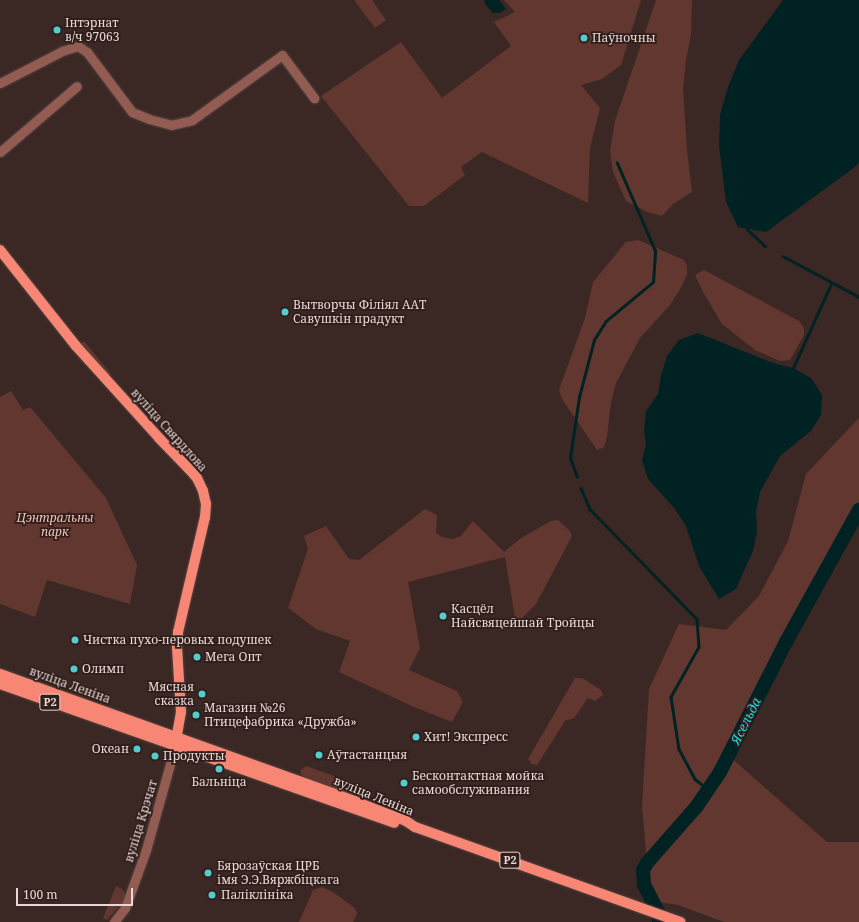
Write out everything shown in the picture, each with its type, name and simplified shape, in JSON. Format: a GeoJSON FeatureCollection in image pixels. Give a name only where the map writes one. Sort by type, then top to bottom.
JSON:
{"type":"FeatureCollection","features":[{"type":"Feature","properties":{"kind":"main road","name":"вуліца Свярдлова"},"geometry":{"type":"LineString","coordinates":[[0,250],[76,346],[158,438],[197,478],[203,491],[206,504],[205,517],[178,632],[177,647],[182,712],[176,742]]}},
{"type":"Feature","properties":{"kind":"main road","name":"вуліца Леніна"},"geometry":{"type":"LineString","coordinates":[[0,674],[176,742],[396,824],[415,827],[680,922]]}},
{"type":"Feature","properties":{"kind":"main road","name":"вуліца Леніна"},"geometry":{"type":"LineString","coordinates":[[0,684],[176,742]]}},
{"type":"Feature","properties":{"kind":"street"},"geometry":{"type":"LineString","coordinates":[[0,83],[62,51],[78,46],[87,52],[132,112],[148,119],[171,125],[192,120],[282,55],[314,98]]}},
{"type":"Feature","properties":{"kind":"street"},"geometry":{"type":"LineString","coordinates":[[0,152],[77,86]]}},
{"type":"Feature","properties":{"kind":"street","name":"вуліца Крэчат"},"geometry":{"type":"LineString","coordinates":[[114,922],[125,908],[146,850],[176,742]]}},
{"type":"Feature","properties":{"kind":"green space"},"geometry":{"type":"Polygon","coordinates":[[[354,0],[372,0],[386,20],[375,28],[354,0]]]}},
{"type":"Feature","properties":{"kind":"green space"},"geometry":{"type":"Polygon","coordinates":[[[504,0],[641,0],[621,65],[602,79],[581,85],[600,108],[590,148],[588,203],[482,152],[461,167],[465,175],[424,206],[409,206],[321,96],[401,42],[442,98],[511,46],[494,22],[515,12],[504,0]]]}},
{"type":"Feature","properties":{"kind":"green space"},"geometry":{"type":"Polygon","coordinates":[[[656,0],[692,0],[691,34],[686,60],[683,89],[687,150],[692,192],[673,204],[662,216],[647,212],[626,201],[613,172],[610,151],[615,121],[656,0]]]}},
{"type":"Feature","properties":{"kind":"green space"},"geometry":{"type":"Polygon","coordinates":[[[638,240],[684,260],[687,266],[687,274],[682,286],[670,305],[640,338],[616,383],[611,402],[607,437],[604,447],[597,450],[562,399],[559,390],[585,318],[593,282],[626,242],[638,240]]]}},
{"type":"Feature","properties":{"kind":"green space"},"geometry":{"type":"Polygon","coordinates":[[[704,270],[799,321],[804,328],[804,335],[790,360],[780,361],[755,350],[722,324],[695,275],[704,270]]]}},
{"type":"Feature","properties":{"kind":"green space"},"geometry":{"type":"Polygon","coordinates":[[[84,341],[111,374],[110,379],[80,344],[84,341]]]}},
{"type":"Feature","properties":{"kind":"green space","name":"Цэнтральны парк"},"geometry":{"type":"Polygon","coordinates":[[[11,391],[23,410],[30,407],[106,498],[137,565],[130,604],[47,580],[35,617],[0,604],[0,397],[11,391]]]}},
{"type":"Feature","properties":{"kind":"green space"},"geometry":{"type":"Polygon","coordinates":[[[859,418],[859,510],[786,642],[729,756],[827,842],[859,842],[859,922],[724,922],[678,905],[652,901],[647,894],[643,877],[647,863],[642,806],[649,689],[679,624],[726,630],[759,596],[788,541],[806,474],[859,418]]]}},
{"type":"Feature","properties":{"kind":"green space"},"geometry":{"type":"Polygon","coordinates":[[[425,509],[437,515],[436,533],[442,537],[453,539],[461,536],[473,521],[504,552],[521,538],[551,521],[558,520],[570,531],[572,536],[536,604],[516,624],[505,557],[408,582],[420,648],[409,670],[457,691],[463,702],[452,722],[414,707],[339,672],[350,641],[316,629],[288,608],[308,549],[304,536],[326,526],[349,559],[359,560],[425,509]]]}},
{"type":"Feature","properties":{"kind":"green space"},"geometry":{"type":"Polygon","coordinates":[[[575,678],[582,678],[601,690],[603,695],[595,701],[588,698],[574,718],[565,721],[537,765],[532,764],[528,759],[575,678]]]}},
{"type":"Feature","properties":{"kind":"green space"},"geometry":{"type":"Polygon","coordinates":[[[306,766],[351,782],[353,789],[347,794],[303,778],[300,771],[306,766]]]}},
{"type":"Feature","properties":{"kind":"green space"},"geometry":{"type":"Polygon","coordinates":[[[116,886],[122,889],[125,893],[123,902],[107,920],[103,918],[116,886]]]}},
{"type":"Feature","properties":{"kind":"green space"},"geometry":{"type":"Polygon","coordinates":[[[322,887],[333,892],[355,908],[357,914],[353,922],[299,922],[313,890],[322,887]]]}},
{"type":"Feature","properties":{"kind":"water"},"geometry":{"type":"Polygon","coordinates":[[[484,0],[499,0],[506,9],[500,13],[493,13],[485,4],[484,0]]]}},
{"type":"Feature","properties":{"kind":"water"},"geometry":{"type":"Polygon","coordinates":[[[783,0],[859,0],[859,162],[855,167],[766,232],[738,227],[726,202],[719,145],[720,115],[728,87],[739,60],[783,0]]]}},
{"type":"Feature","properties":{"kind":"water"},"geometry":{"type":"Polygon","coordinates":[[[698,333],[773,363],[793,368],[811,378],[822,395],[821,415],[811,431],[780,456],[760,492],[756,511],[757,532],[753,551],[736,589],[719,599],[699,566],[686,526],[675,509],[648,479],[642,460],[646,445],[644,431],[646,411],[658,394],[661,375],[667,356],[679,340],[698,333]]]}},
{"type":"Feature","properties":{"kind":"waterway"},"geometry":{"type":"LineString","coordinates":[[577,477],[570,458],[579,397],[594,340],[606,321],[653,282],[655,251],[617,163]]}},
{"type":"Feature","properties":{"kind":"waterway"},"geometry":{"type":"LineString","coordinates":[[747,229],[765,246]]}},
{"type":"Feature","properties":{"kind":"waterway"},"geometry":{"type":"LineString","coordinates":[[783,256],[859,297]]}},
{"type":"Feature","properties":{"kind":"waterway"},"geometry":{"type":"LineString","coordinates":[[793,368],[831,284]]}},
{"type":"Feature","properties":{"kind":"waterway"},"geometry":{"type":"LineString","coordinates":[[581,488],[590,509],[697,619],[699,647],[671,697],[679,749],[695,779],[709,790]]}},
{"type":"Feature","properties":{"kind":"waterway","name":"Ясельда"},"geometry":{"type":"LineString","coordinates":[[659,922],[658,912],[644,885],[643,870],[647,863],[697,806],[720,772],[786,642],[859,510]]}},
{"type":"Feature","properties":{"kind":"place","name":"Інтэрнат в/ч 97063"},"geometry":{"type":"Point","coordinates":[57,30]}},
{"type":"Feature","properties":{"kind":"place","name":"Паўночны"},"geometry":{"type":"Point","coordinates":[584,38]}},
{"type":"Feature","properties":{"kind":"place","name":"Вытворчы Філіял ААТ Савушкін прадукт"},"geometry":{"type":"Point","coordinates":[285,312]}},
{"type":"Feature","properties":{"kind":"place","name":"Касцёл Найсвяцейшай Тройцы"},"geometry":{"type":"Point","coordinates":[443,616]}},
{"type":"Feature","properties":{"kind":"place","name":"Чистка пухо-перовых подушек"},"geometry":{"type":"Point","coordinates":[75,640]}},
{"type":"Feature","properties":{"kind":"place","name":"Мега Опт"},"geometry":{"type":"Point","coordinates":[197,657]}},
{"type":"Feature","properties":{"kind":"place","name":"Олимп"},"geometry":{"type":"Point","coordinates":[74,669]}},
{"type":"Feature","properties":{"kind":"place","name":"Мясная сказка"},"geometry":{"type":"Point","coordinates":[202,694]}},
{"type":"Feature","properties":{"kind":"place","name":"Магазин №26 Птицефабрика «Дружба»"},"geometry":{"type":"Point","coordinates":[196,715]}},
{"type":"Feature","properties":{"kind":"place","name":"Хит! Экспресс"},"geometry":{"type":"Point","coordinates":[416,737]}},
{"type":"Feature","properties":{"kind":"place","name":"Океан"},"geometry":{"type":"Point","coordinates":[137,749]}},
{"type":"Feature","properties":{"kind":"place","name":"Аўтастанцыя"},"geometry":{"type":"Point","coordinates":[319,755]}},
{"type":"Feature","properties":{"kind":"place","name":"Продукты"},"geometry":{"type":"Point","coordinates":[155,756]}},
{"type":"Feature","properties":{"kind":"place","name":"Бальніца"},"geometry":{"type":"Point","coordinates":[219,769]}},
{"type":"Feature","properties":{"kind":"place","name":"Бесконтактная мойка самообслуживания"},"geometry":{"type":"Point","coordinates":[404,783]}},
{"type":"Feature","properties":{"kind":"place","name":"Бярозаўская ЦРБ імя Э.Э.Вяржбіцкага"},"geometry":{"type":"Point","coordinates":[208,873]}},
{"type":"Feature","properties":{"kind":"place","name":"Паліклініка"},"geometry":{"type":"Point","coordinates":[212,895]}}]}
